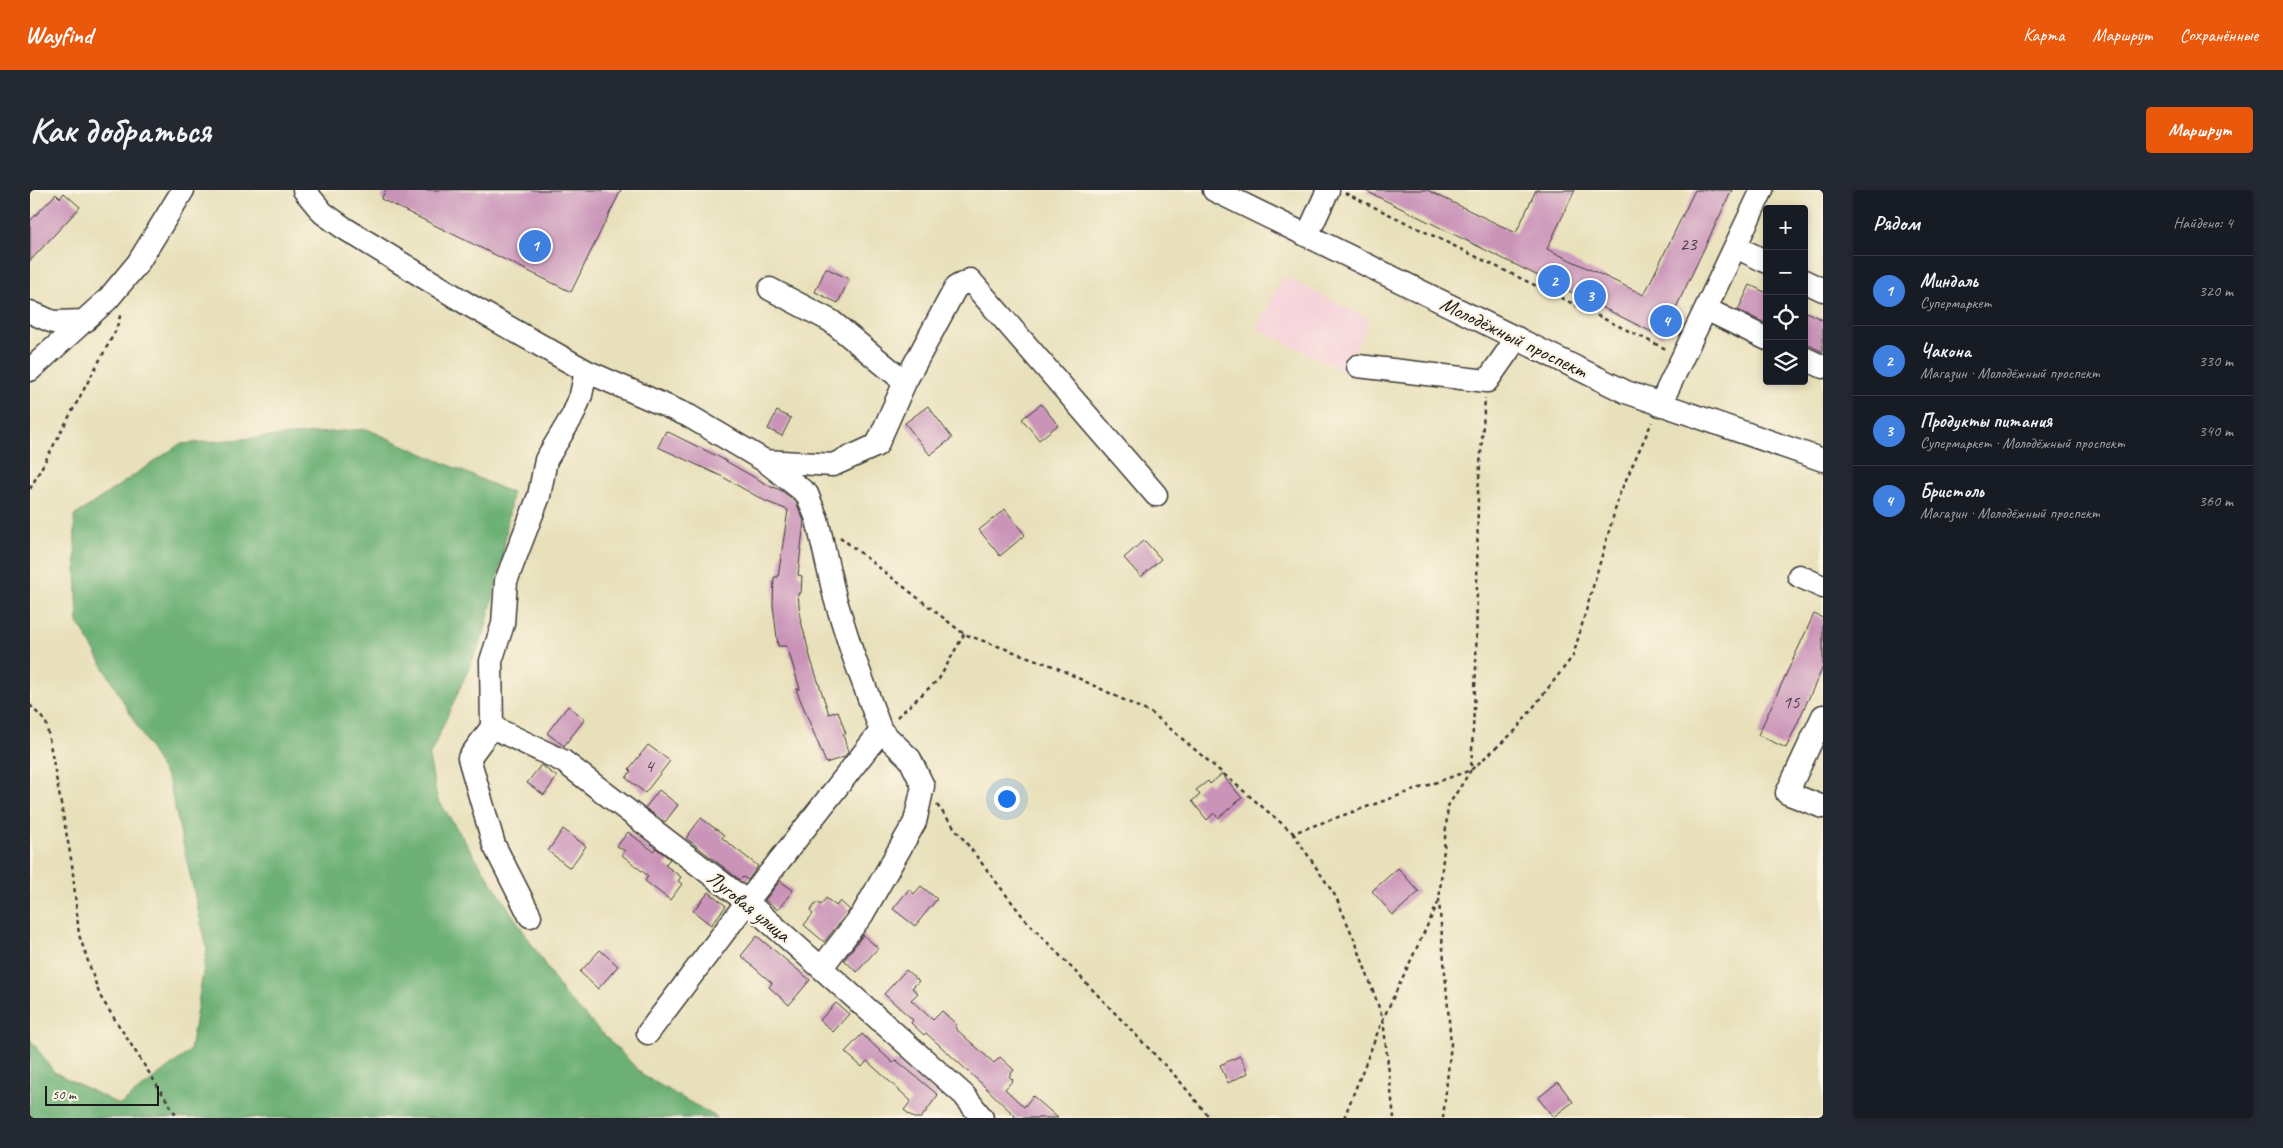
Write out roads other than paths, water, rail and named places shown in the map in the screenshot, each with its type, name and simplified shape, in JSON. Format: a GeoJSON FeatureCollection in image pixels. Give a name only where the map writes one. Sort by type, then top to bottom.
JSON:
{"type":"FeatureCollection","features":[{"type":"Feature","properties":{"kind":"street"},"geometry":{"type":"LineString","coordinates":[[30,370],[108,299],[138,263],[183,190]]}},
{"type":"Feature","properties":{"kind":"street"},"geometry":{"type":"LineString","coordinates":[[304,190],[323,213],[344,228],[502,325],[586,372],[689,416],[765,460],[808,494],[818,519],[835,598],[852,652],[881,731],[910,759],[923,786],[916,822],[862,915],[822,967]]}},
{"type":"Feature","properties":{"kind":"street","name":"Молодёжный проспект"},"geometry":{"type":"LineString","coordinates":[[1214,190],[1626,392],[1823,460]]}},
{"type":"Feature","properties":{"kind":"street"},"geometry":{"type":"LineString","coordinates":[[1307,236],[1328,190]]}},
{"type":"Feature","properties":{"kind":"street"},"geometry":{"type":"LineString","coordinates":[[1660,405],[1762,190]]}},
{"type":"Feature","properties":{"kind":"street"},"geometry":{"type":"LineString","coordinates":[[1736,247],[1763,260]]}},
{"type":"Feature","properties":{"kind":"street"},"geometry":{"type":"LineString","coordinates":[[765,460],[833,465],[877,445],[905,382],[956,287],[970,280],[1156,495]]}},
{"type":"Feature","properties":{"kind":"street"},"geometry":{"type":"LineString","coordinates":[[1808,283],[1823,290]]}},
{"type":"Feature","properties":{"kind":"street"},"geometry":{"type":"LineString","coordinates":[[770,289],[831,321],[905,382]]}},
{"type":"Feature","properties":{"kind":"street"},"geometry":{"type":"LineString","coordinates":[[1706,309],[1763,337]]}},
{"type":"Feature","properties":{"kind":"street"},"geometry":{"type":"LineString","coordinates":[[30,312],[53,322],[84,321]]}},
{"type":"Feature","properties":{"kind":"street"},"geometry":{"type":"LineString","coordinates":[[1358,366],[1487,381],[1517,338]]}},
{"type":"Feature","properties":{"kind":"street"},"geometry":{"type":"LineString","coordinates":[[1808,360],[1823,367]]}},
{"type":"Feature","properties":{"kind":"street"},"geometry":{"type":"LineString","coordinates":[[530,916],[494,845],[469,758],[492,727],[491,661],[503,624],[506,580],[539,496],[546,460],[573,415],[581,395],[586,372]]}},
{"type":"Feature","properties":{"kind":"street"},"geometry":{"type":"LineString","coordinates":[[1799,576],[1823,587]]}},
{"type":"Feature","properties":{"kind":"street"},"geometry":{"type":"LineString","coordinates":[[1823,716],[1787,793],[1823,807]]}},
{"type":"Feature","properties":{"kind":"street","name":"Луговая улица"},"geometry":{"type":"LineString","coordinates":[[492,727],[563,761],[747,902],[822,967],[964,1096],[982,1118]]}},
{"type":"Feature","properties":{"kind":"street"},"geometry":{"type":"LineString","coordinates":[[648,1033],[747,902],[881,731]]}},
{"type":"Feature","properties":{"kind":"place","name":"Миндаль"},"geometry":{"type":"Point","coordinates":[535,246]}},
{"type":"Feature","properties":{"kind":"place","name":"Чакона"},"geometry":{"type":"Point","coordinates":[1554,281]}},
{"type":"Feature","properties":{"kind":"place","name":"Продукты питания"},"geometry":{"type":"Point","coordinates":[1590,296]}},
{"type":"Feature","properties":{"kind":"place","name":"Бристоль"},"geometry":{"type":"Point","coordinates":[1666,321]}}]}
